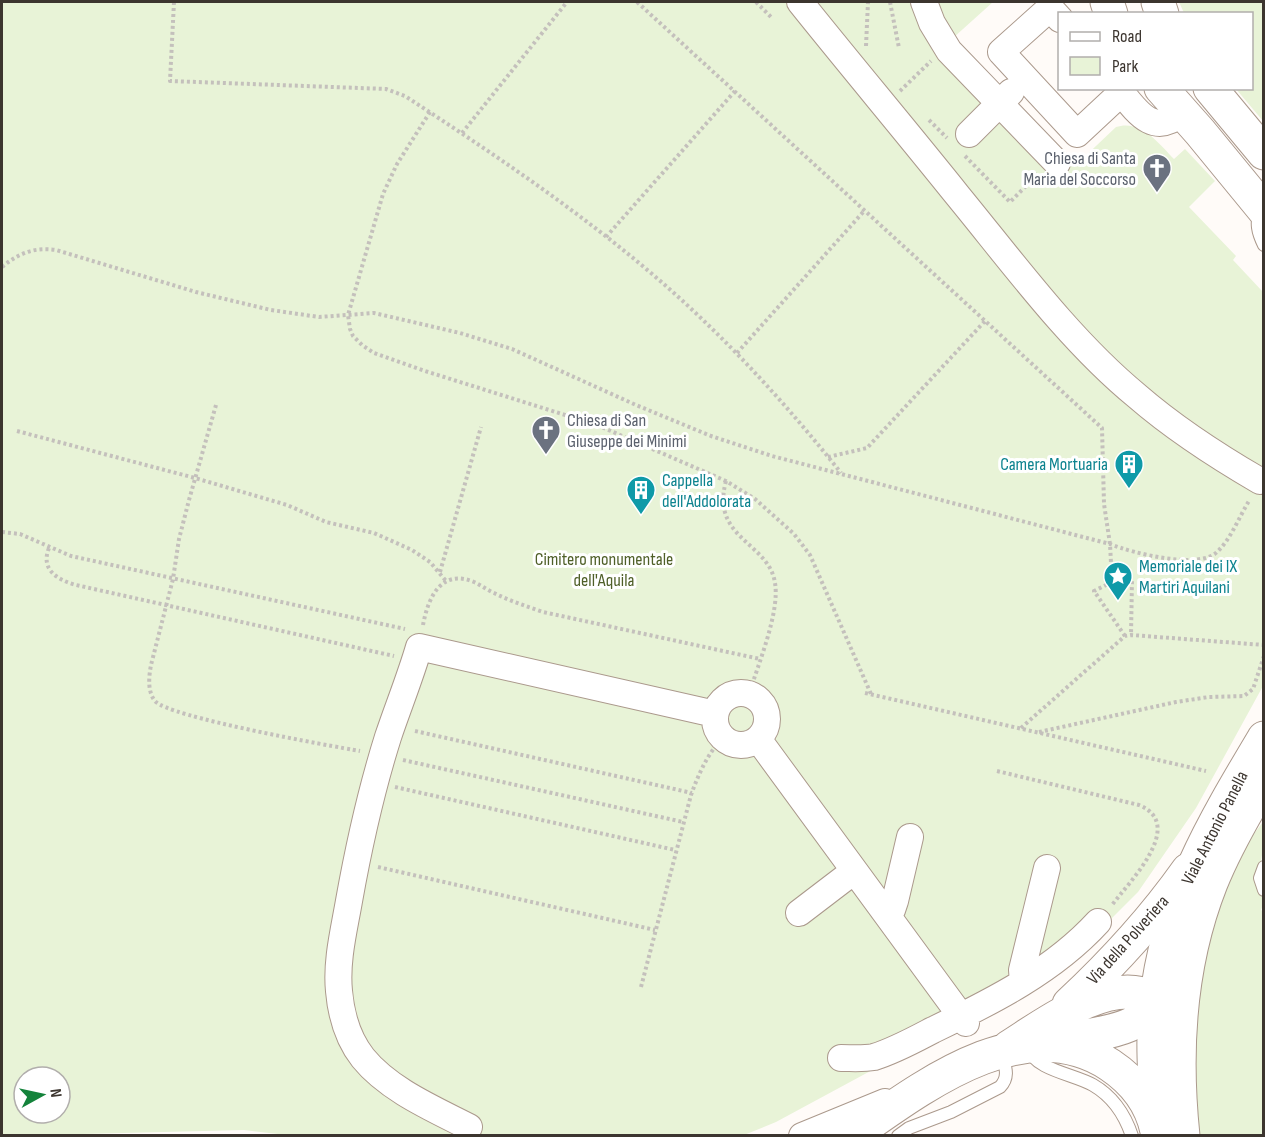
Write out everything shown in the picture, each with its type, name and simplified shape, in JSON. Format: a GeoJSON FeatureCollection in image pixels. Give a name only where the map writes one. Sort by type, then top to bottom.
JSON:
{"type":"FeatureCollection","features":[{"type":"Feature","properties":{"kind":"main road"},"geometry":{"type":"LineString","coordinates":[[1212,90],[1263,153]]}},
{"type":"Feature","properties":{"kind":"main road"},"geometry":{"type":"LineString","coordinates":[[1172,100],[1263,210]]}},
{"type":"Feature","properties":{"kind":"main road","name":"Viale Antonio Panella"},"geometry":{"type":"LineString","coordinates":[[1159,1136],[1154,1067],[1156,1004],[1173,919],[1196,858],[1226,799],[1263,738]]}},
{"type":"Feature","properties":{"kind":"main road","name":"Viale Antonio Panella"},"geometry":{"type":"LineString","coordinates":[[1183,1136],[1178,1077],[1179,1025],[1190,954],[1204,901],[1216,871],[1263,782]]}},
{"type":"Feature","properties":{"kind":"main road","name":"Via della Polveriera"},"geometry":{"type":"LineString","coordinates":[[1015,1048],[1055,1017],[1118,956],[1160,907],[1196,858]]}},
{"type":"Feature","properties":{"kind":"main road","name":"Via della Polveriera"},"geometry":{"type":"LineString","coordinates":[[852,1136],[928,1086],[966,1065],[1015,1048],[1113,1030],[1132,1024],[1156,1004],[1174,981],[1190,954]]}},
{"type":"Feature","properties":{"kind":"main road","name":"Via della Polveriera"},"geometry":{"type":"LineString","coordinates":[[1055,1017],[1089,1000],[1117,993],[1143,993],[1151,997],[1156,1004]]}},
{"type":"Feature","properties":{"kind":"main road"},"geometry":{"type":"LineString","coordinates":[[1156,1004],[1169,1036],[1178,1077]]}},
{"type":"Feature","properties":{"kind":"main road","name":"Via della Polveriera"},"geometry":{"type":"LineString","coordinates":[[1015,1048],[1050,1045],[1078,1051],[1120,1072],[1143,1095],[1159,1136]]}},
{"type":"Feature","properties":{"kind":"street"},"geometry":{"type":"LineString","coordinates":[[800,2],[1018,271],[1110,371],[1135,395],[1174,426],[1223,459],[1262,479]]}},
{"type":"Feature","properties":{"kind":"street"},"geometry":{"type":"LineString","coordinates":[[924,2],[945,47],[1057,163]]}},
{"type":"Feature","properties":{"kind":"street"},"geometry":{"type":"LineString","coordinates":[[1053,10],[1001,52],[1077,134],[1119,91],[1154,124],[1170,122],[1172,100]]}},
{"type":"Feature","properties":{"kind":"street"},"geometry":{"type":"LineString","coordinates":[[969,134],[1025,78]]}},
{"type":"Feature","properties":{"kind":"street"},"geometry":{"type":"LineString","coordinates":[[469,1127],[401,1089],[378,1073],[363,1058],[351,1038],[341,1011],[339,988],[341,945],[356,862],[383,755],[418,647],[719,725],[738,744],[746,744],[758,739],[765,729],[766,712],[759,701],[749,694],[736,693],[721,702],[719,725]]}},
{"type":"Feature","properties":{"kind":"street"},"geometry":{"type":"LineString","coordinates":[[758,739],[963,1020]]}},
{"type":"Feature","properties":{"kind":"street"},"geometry":{"type":"LineString","coordinates":[[887,915],[895,902],[910,837]]}},
{"type":"Feature","properties":{"kind":"street"},"geometry":{"type":"LineString","coordinates":[[1023,982],[1022,970],[1047,867]]}},
{"type":"Feature","properties":{"kind":"street"},"geometry":{"type":"LineString","coordinates":[[799,913],[854,871]]}},
{"type":"Feature","properties":{"kind":"street"},"geometry":{"type":"LineString","coordinates":[[841,1058],[863,1058],[890,1052],[963,1020],[1051,965],[1071,950],[1098,921]]}},
{"type":"Feature","properties":{"kind":"street"},"geometry":{"type":"LineString","coordinates":[[804,1136],[928,1086]]}},
{"type":"Feature","properties":{"kind":"street"},"geometry":{"type":"LineString","coordinates":[[804,1136],[821,1133],[826,1136]]}},
{"type":"Feature","properties":{"kind":"lane"},"geometry":{"type":"LineString","coordinates":[[1263,210],[1258,217],[1257,225],[1263,245]]}},
{"type":"Feature","properties":{"kind":"lane"},"geometry":{"type":"LineString","coordinates":[[1263,867],[1260,878],[1263,890]]}},
{"type":"Feature","properties":{"kind":"lane"},"geometry":{"type":"LineString","coordinates":[[898,1136],[909,1128],[960,1108],[1000,1087],[1005,1081],[1015,1048],[1030,1053],[1036,1061],[1082,1079],[1100,1089],[1121,1113],[1132,1136]]}},
{"type":"Feature","properties":{"kind":"path"},"geometry":{"type":"LineString","coordinates":[[174,2],[170,81],[386,89],[405,96],[462,133],[606,237],[673,292],[737,353],[842,475]]}},
{"type":"Feature","properties":{"kind":"path"},"geometry":{"type":"LineString","coordinates":[[462,133],[567,2]]}},
{"type":"Feature","properties":{"kind":"path"},"geometry":{"type":"LineString","coordinates":[[637,2],[1102,428],[1104,504],[1110,544],[1112,582]]}},
{"type":"Feature","properties":{"kind":"path"},"geometry":{"type":"LineString","coordinates":[[756,2],[773,19]]}},
{"type":"Feature","properties":{"kind":"path"},"geometry":{"type":"LineString","coordinates":[[847,61],[866,46],[868,2]]}},
{"type":"Feature","properties":{"kind":"path"},"geometry":{"type":"LineString","coordinates":[[890,2],[899,48]]}},
{"type":"Feature","properties":{"kind":"path"},"geometry":{"type":"LineString","coordinates":[[606,237],[735,92]]}},
{"type":"Feature","properties":{"kind":"path"},"geometry":{"type":"LineString","coordinates":[[430,112],[397,164],[376,210],[348,315],[353,336],[374,353],[425,371],[580,418],[726,481],[755,499],[794,534],[807,550],[871,694]]}},
{"type":"Feature","properties":{"kind":"path"},"geometry":{"type":"LineString","coordinates":[[737,353],[865,210]]}},
{"type":"Feature","properties":{"kind":"path"},"geometry":{"type":"LineString","coordinates":[[2,267],[20,254],[32,250],[56,250],[196,292],[271,310],[319,317],[361,313],[387,315],[460,333],[512,349],[711,436],[772,456],[1110,544],[1127,551],[1168,558],[1194,559],[1213,556],[1224,544],[1262,479]]}},
{"type":"Feature","properties":{"kind":"path"},"geometry":{"type":"LineString","coordinates":[[828,457],[867,448],[985,321]]}},
{"type":"Feature","properties":{"kind":"path"},"geometry":{"type":"LineString","coordinates":[[216,405],[179,539],[173,579],[149,675],[151,693],[155,701],[161,705],[216,722],[327,746],[383,755],[683,822]]}},
{"type":"Feature","properties":{"kind":"path"},"geometry":{"type":"LineString","coordinates":[[440,572],[481,427]]}},
{"type":"Feature","properties":{"kind":"path"},"geometry":{"type":"LineString","coordinates":[[16,431],[195,478],[287,505],[326,522],[391,539],[412,550],[440,572],[446,580]]}},
{"type":"Feature","properties":{"kind":"path"},"geometry":{"type":"LineString","coordinates":[[726,481],[724,514],[733,528],[769,566],[775,581],[773,614],[749,694]]}},
{"type":"Feature","properties":{"kind":"path"},"geometry":{"type":"LineString","coordinates":[[2,532],[20,534],[71,556],[173,579],[418,647]]}},
{"type":"Feature","properties":{"kind":"path"},"geometry":{"type":"LineString","coordinates":[[49,548],[46,557],[49,569],[63,581],[166,605],[418,647]]}},
{"type":"Feature","properties":{"kind":"path"},"geometry":{"type":"LineString","coordinates":[[418,647],[430,601],[437,589],[446,580],[461,578],[474,582],[517,604],[543,612],[760,659]]}},
{"type":"Feature","properties":{"kind":"path"},"geometry":{"type":"LineString","coordinates":[[1125,636],[1094,591],[1112,582],[1132,580],[1131,635]]}},
{"type":"Feature","properties":{"kind":"path"},"geometry":{"type":"LineString","coordinates":[[1020,729],[1125,636],[1263,645]]}},
{"type":"Feature","properties":{"kind":"path"},"geometry":{"type":"LineString","coordinates":[[1036,732],[1176,702],[1209,697],[1244,696],[1258,678],[1263,656]]}},
{"type":"Feature","properties":{"kind":"path"},"geometry":{"type":"LineString","coordinates":[[865,693],[1206,771]]}},
{"type":"Feature","properties":{"kind":"path"},"geometry":{"type":"LineString","coordinates":[[641,987],[683,822],[719,725]]}},
{"type":"Feature","properties":{"kind":"path"},"geometry":{"type":"LineString","coordinates":[[392,726],[692,793]]}},
{"type":"Feature","properties":{"kind":"path"},"geometry":{"type":"LineString","coordinates":[[998,771],[1139,805],[1154,816],[1159,831],[1156,843],[1131,880],[1098,921]]}},
{"type":"Feature","properties":{"kind":"path"},"geometry":{"type":"LineString","coordinates":[[375,783],[675,850]]}},
{"type":"Feature","properties":{"kind":"path"},"geometry":{"type":"LineString","coordinates":[[356,862],[655,930]]}},
{"type":"Feature","properties":{"kind":"green space","name":"Cimitero monumentale dell'Aquila"},"geometry":{"type":"Polygon","coordinates":[[[2,2],[993,2],[953,38],[1076,165],[1116,127],[1125,125],[1141,129],[1174,159],[1185,149],[1215,181],[1189,207],[1236,256],[1233,260],[1263,292],[1263,686],[1196,808],[1138,892],[1063,967],[776,1122],[744,1135],[295,1136],[244,1130],[2,1136],[2,2]]]}},
{"type":"Feature","properties":{"kind":"green space"},"geometry":{"type":"Polygon","coordinates":[[[1179,2],[1263,2],[1263,121],[1237,90],[1253,90],[1253,12],[1184,12],[1179,2]]]}},
{"type":"Feature","properties":{"kind":"green space"},"geometry":{"type":"Polygon","coordinates":[[[1263,822],[1261,861],[1264,870],[1261,910],[1264,912],[1263,1135],[1195,1136],[1192,1107],[1201,949],[1242,849],[1263,822]]]}},
{"type":"Feature","properties":{"kind":"place","name":"Chiesa di Santa Maria del Soccorso"},"geometry":{"type":"Point","coordinates":[1157,194]}},
{"type":"Feature","properties":{"kind":"place","name":"Chiesa di San Giuseppe dei Minimi"},"geometry":{"type":"Point","coordinates":[546,456]}},
{"type":"Feature","properties":{"kind":"place","name":"Camera Mortuaria"},"geometry":{"type":"Point","coordinates":[1129,490]}},
{"type":"Feature","properties":{"kind":"place","name":"Cappella dell'Addolorata"},"geometry":{"type":"Point","coordinates":[641,516]}},
{"type":"Feature","properties":{"kind":"place","name":"Memoriale dei IX Martiri Aquilani"},"geometry":{"type":"Point","coordinates":[1118,602]}}]}
